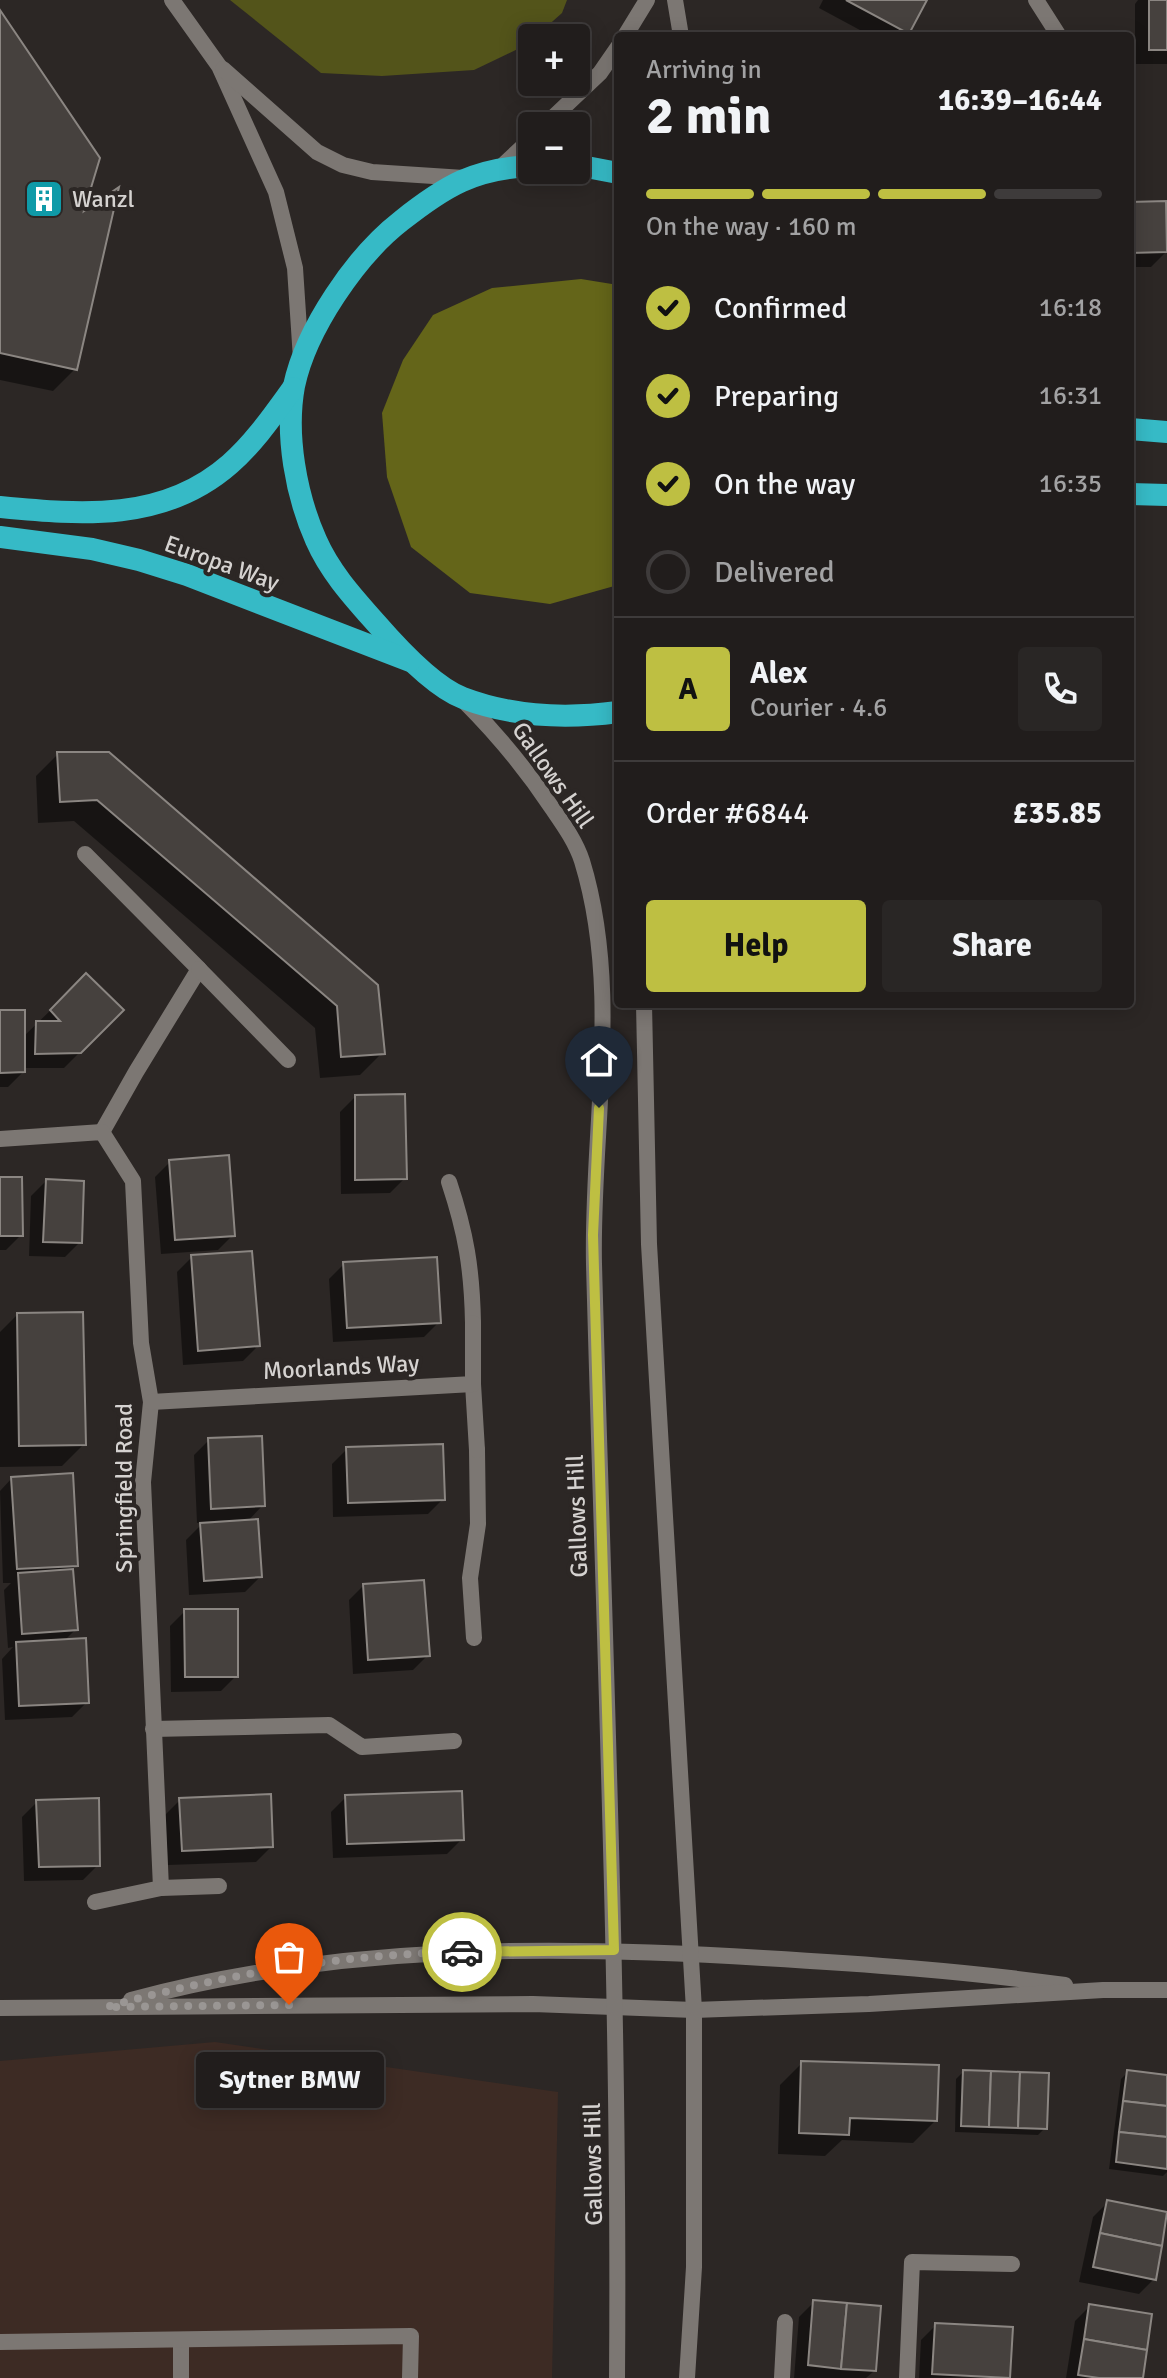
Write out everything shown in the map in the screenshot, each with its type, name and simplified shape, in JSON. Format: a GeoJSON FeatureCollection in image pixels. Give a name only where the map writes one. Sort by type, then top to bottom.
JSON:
{"type":"FeatureCollection","features":[{"type":"Feature","properties":{"kind":"highway"},"geometry":{"type":"LineString","coordinates":[[518,166],[501,167],[466,178],[417,209],[372,247],[323,314],[301,364],[294,387],[292,418],[295,466],[315,539],[345,589],[418,665],[459,696],[493,707],[535,715],[579,718],[614,713]]}},
{"type":"Feature","properties":{"kind":"highway"},"geometry":{"type":"LineString","coordinates":[[590,168],[614,172]]}},
{"type":"Feature","properties":{"kind":"highway","name":"Europa Way"},"geometry":{"type":"LineString","coordinates":[[0,507],[43,511],[125,511],[160,504],[193,490],[231,463],[267,424],[294,387]]}},
{"type":"Feature","properties":{"kind":"highway"},"geometry":{"type":"LineString","coordinates":[[1134,429],[1167,432]]}},
{"type":"Feature","properties":{"kind":"highway"},"geometry":{"type":"LineString","coordinates":[[1134,494],[1167,495]]}},
{"type":"Feature","properties":{"kind":"highway","name":"Europa Way"},"geometry":{"type":"LineString","coordinates":[[0,537],[92,549],[139,560],[201,580],[418,665]]}},
{"type":"Feature","properties":{"kind":"street"},"geometry":{"type":"LineString","coordinates":[[172,0],[219,66],[276,192],[295,268],[301,364]]}},
{"type":"Feature","properties":{"kind":"street"},"geometry":{"type":"LineString","coordinates":[[627,32],[647,0]]}},
{"type":"Feature","properties":{"kind":"street"},"geometry":{"type":"LineString","coordinates":[[675,0],[680,32]]}},
{"type":"Feature","properties":{"kind":"street"},"geometry":{"type":"LineString","coordinates":[[1043,2],[1057,32]]}},
{"type":"Feature","properties":{"kind":"street"},"geometry":{"type":"LineString","coordinates":[[559,112],[600,73],[614,53]]}},
{"type":"Feature","properties":{"kind":"street"},"geometry":{"type":"LineString","coordinates":[[219,66],[317,152],[343,165],[372,172],[466,178]]}},
{"type":"Feature","properties":{"kind":"street"},"geometry":{"type":"LineString","coordinates":[[501,167],[518,151]]}},
{"type":"Feature","properties":{"kind":"street","name":"Gallows Hill"},"geometry":{"type":"LineString","coordinates":[[459,696],[512,752],[562,822],[581,856],[595,915],[603,1013],[593,1235],[614,1950],[617,2378]]}},
{"type":"Feature","properties":{"kind":"street"},"geometry":{"type":"LineString","coordinates":[[85,854],[288,1060]]}},
{"type":"Feature","properties":{"kind":"street"},"geometry":{"type":"LineString","coordinates":[[0,1139],[102,1132],[199,969]]}},
{"type":"Feature","properties":{"kind":"street"},"geometry":{"type":"LineString","coordinates":[[644,1008],[649,1244],[694,2010],[694,2267],[687,2378]]}},
{"type":"Feature","properties":{"kind":"street","name":"Springfield Road"},"geometry":{"type":"LineString","coordinates":[[102,1132],[133,1181],[141,1343],[151,1402],[143,1482],[161,1888]]}},
{"type":"Feature","properties":{"kind":"street"},"geometry":{"type":"LineString","coordinates":[[449,1182],[463,1225],[472,1275],[478,1524],[470,1578],[474,1638]]}},
{"type":"Feature","properties":{"kind":"street","name":"Moorlands Way"},"geometry":{"type":"LineString","coordinates":[[151,1402],[473,1384]]}},
{"type":"Feature","properties":{"kind":"street"},"geometry":{"type":"LineString","coordinates":[[153,1729],[329,1725],[362,1747],[454,1741]]}},
{"type":"Feature","properties":{"kind":"street"},"geometry":{"type":"LineString","coordinates":[[95,1902],[161,1888],[219,1886]]}},
{"type":"Feature","properties":{"kind":"street"},"geometry":{"type":"LineString","coordinates":[[106,2007],[214,1979],[363,1957],[424,1952],[614,1950],[692,1953],[877,1964],[1103,1990]]}},
{"type":"Feature","properties":{"kind":"street"},"geometry":{"type":"LineString","coordinates":[[0,2008],[517,2004],[694,2010],[869,2004],[1103,1990],[1167,1990]]}},
{"type":"Feature","properties":{"kind":"street"},"geometry":{"type":"LineString","coordinates":[[907,2378],[912,2262],[1012,2264]]}},
{"type":"Feature","properties":{"kind":"street"},"geometry":{"type":"LineString","coordinates":[[782,2378],[785,2322]]}},
{"type":"Feature","properties":{"kind":"street"},"geometry":{"type":"LineString","coordinates":[[0,2342],[411,2336],[410,2378]]}},
{"type":"Feature","properties":{"kind":"street"},"geometry":{"type":"LineString","coordinates":[[181,2340],[181,2378]]}},
{"type":"Feature","properties":{"kind":"shaded area"},"geometry":{"type":"Polygon","coordinates":[[[230,0],[567,0],[562,13],[550,24],[518,24],[518,49],[474,70],[382,76],[321,73],[230,0]]]}},
{"type":"Feature","properties":{"kind":"shaded area"},"geometry":{"type":"Polygon","coordinates":[[[581,279],[614,284],[614,586],[550,604],[470,593],[411,547],[387,477],[382,413],[403,360],[433,315],[492,288],[581,279]]]}},
{"type":"Feature","properties":{"kind":"shaded area"},"geometry":{"type":"Polygon","coordinates":[[[215,2042],[558,2092],[552,2378],[0,2378],[0,2061],[215,2042]]]}},
{"type":"Feature","properties":{"kind":"building"},"geometry":{"type":"Polygon","coordinates":[[[846,0],[927,0],[910,32],[846,0]]]}},
{"type":"Feature","properties":{"kind":"building"},"geometry":{"type":"Polygon","coordinates":[[[1149,0],[1167,0],[1167,50],[1149,50],[1149,0]]]}},
{"type":"Feature","properties":{"kind":"building","name":"Wanzl"},"geometry":{"type":"Polygon","coordinates":[[[0,10],[100,158],[84,211],[119,187],[77,370],[0,353],[0,10]]]}},
{"type":"Feature","properties":{"kind":"building"},"geometry":{"type":"Polygon","coordinates":[[[1166,201],[1167,252],[1134,253],[1134,202],[1166,201]]]}},
{"type":"Feature","properties":{"kind":"building"},"geometry":{"type":"Polygon","coordinates":[[[57,752],[109,752],[378,985],[385,1054],[341,1057],[337,1006],[97,800],[60,802],[57,752]]]}},
{"type":"Feature","properties":{"kind":"building"},"geometry":{"type":"Polygon","coordinates":[[[86,973],[124,1010],[81,1053],[35,1054],[36,1021],[60,1021],[50,1010],[86,973]]]}},
{"type":"Feature","properties":{"kind":"building"},"geometry":{"type":"Polygon","coordinates":[[[0,1010],[25,1010],[25,1072],[0,1073],[0,1010]]]}},
{"type":"Feature","properties":{"kind":"building"},"geometry":{"type":"Polygon","coordinates":[[[405,1094],[407,1179],[355,1180],[355,1095],[405,1094]]]}},
{"type":"Feature","properties":{"kind":"building"},"geometry":{"type":"Polygon","coordinates":[[[229,1155],[235,1236],[175,1240],[169,1160],[229,1155]]]}},
{"type":"Feature","properties":{"kind":"building"},"geometry":{"type":"Polygon","coordinates":[[[0,1177],[22,1177],[23,1236],[0,1236],[0,1177]]]}},
{"type":"Feature","properties":{"kind":"building"},"geometry":{"type":"Polygon","coordinates":[[[46,1179],[84,1181],[82,1243],[43,1242],[46,1179]]]}},
{"type":"Feature","properties":{"kind":"building"},"geometry":{"type":"Polygon","coordinates":[[[252,1251],[260,1346],[198,1351],[191,1255],[252,1251]]]}},
{"type":"Feature","properties":{"kind":"building"},"geometry":{"type":"Polygon","coordinates":[[[437,1257],[441,1323],[347,1328],[343,1262],[437,1257]]]}},
{"type":"Feature","properties":{"kind":"building"},"geometry":{"type":"Polygon","coordinates":[[[83,1312],[86,1445],[19,1446],[17,1313],[83,1312]]]}},
{"type":"Feature","properties":{"kind":"building"},"geometry":{"type":"Polygon","coordinates":[[[262,1436],[265,1506],[211,1509],[208,1438],[262,1436]]]}},
{"type":"Feature","properties":{"kind":"building"},"geometry":{"type":"Polygon","coordinates":[[[443,1444],[445,1500],[348,1503],[346,1447],[443,1444]]]}},
{"type":"Feature","properties":{"kind":"building"},"geometry":{"type":"Polygon","coordinates":[[[73,1473],[78,1566],[17,1569],[11,1477],[73,1473]]]}},
{"type":"Feature","properties":{"kind":"building"},"geometry":{"type":"Polygon","coordinates":[[[258,1519],[262,1577],[204,1581],[200,1523],[258,1519]]]}},
{"type":"Feature","properties":{"kind":"building"},"geometry":{"type":"Polygon","coordinates":[[[73,1569],[78,1630],[22,1634],[18,1573],[73,1569]]]}},
{"type":"Feature","properties":{"kind":"building"},"geometry":{"type":"Polygon","coordinates":[[[424,1580],[430,1656],[368,1660],[363,1584],[424,1580]]]}},
{"type":"Feature","properties":{"kind":"building"},"geometry":{"type":"Polygon","coordinates":[[[184,1609],[238,1609],[238,1677],[185,1677],[184,1609]]]}},
{"type":"Feature","properties":{"kind":"building"},"geometry":{"type":"Polygon","coordinates":[[[86,1638],[89,1703],[19,1706],[16,1642],[86,1638]]]}},
{"type":"Feature","properties":{"kind":"building"},"geometry":{"type":"Polygon","coordinates":[[[462,1791],[464,1840],[347,1844],[345,1795],[462,1791]]]}},
{"type":"Feature","properties":{"kind":"building"},"geometry":{"type":"Polygon","coordinates":[[[271,1794],[273,1847],[182,1851],[179,1798],[271,1794]]]}},
{"type":"Feature","properties":{"kind":"building"},"geometry":{"type":"Polygon","coordinates":[[[99,1798],[100,1866],[39,1867],[36,1800],[99,1798]]]}},
{"type":"Feature","properties":{"kind":"building"},"geometry":{"type":"Polygon","coordinates":[[[801,2061],[939,2065],[937,2121],[850,2118],[849,2135],[799,2133],[801,2061]]]}},
{"type":"Feature","properties":{"kind":"building"},"geometry":{"type":"Polygon","coordinates":[[[963,2070],[991,2071],[989,2127],[961,2126],[963,2070]]]}},
{"type":"Feature","properties":{"kind":"building"},"geometry":{"type":"Polygon","coordinates":[[[1127,2070],[1167,2075],[1167,2106],[1123,2101],[1127,2070]]]}},
{"type":"Feature","properties":{"kind":"building"},"geometry":{"type":"Polygon","coordinates":[[[991,2071],[1020,2072],[1018,2128],[989,2127],[991,2071]]]}},
{"type":"Feature","properties":{"kind":"building"},"geometry":{"type":"Polygon","coordinates":[[[1020,2072],[1049,2073],[1047,2129],[1018,2128],[1020,2072]]]}},
{"type":"Feature","properties":{"kind":"building"},"geometry":{"type":"Polygon","coordinates":[[[1123,2101],[1167,2106],[1167,2137],[1119,2132],[1123,2101]]]}},
{"type":"Feature","properties":{"kind":"building"},"geometry":{"type":"Polygon","coordinates":[[[1119,2132],[1167,2137],[1167,2169],[1116,2162],[1119,2132]]]}},
{"type":"Feature","properties":{"kind":"building"},"geometry":{"type":"Polygon","coordinates":[[[1107,2200],[1167,2212],[1162,2246],[1100,2233],[1107,2200]]]}},
{"type":"Feature","properties":{"kind":"building"},"geometry":{"type":"Polygon","coordinates":[[[1100,2233],[1162,2246],[1156,2280],[1093,2267],[1100,2233]]]}},
{"type":"Feature","properties":{"kind":"building"},"geometry":{"type":"Polygon","coordinates":[[[813,2300],[847,2303],[841,2369],[808,2365],[813,2300]]]}},
{"type":"Feature","properties":{"kind":"building"},"geometry":{"type":"Polygon","coordinates":[[[847,2303],[881,2306],[876,2371],[841,2369],[847,2303]]]}},
{"type":"Feature","properties":{"kind":"building"},"geometry":{"type":"Polygon","coordinates":[[[1089,2304],[1152,2314],[1147,2350],[1084,2339],[1089,2304]]]}},
{"type":"Feature","properties":{"kind":"building"},"geometry":{"type":"Polygon","coordinates":[[[935,2323],[1013,2327],[1010,2378],[932,2374],[935,2323]]]}},
{"type":"Feature","properties":{"kind":"building"},"geometry":{"type":"Polygon","coordinates":[[[1084,2339],[1147,2350],[1143,2378],[1078,2375],[1084,2339]]]}},
{"type":"Feature","properties":{"kind":"way so far"},"geometry":{"type":"LineString","coordinates":[[289,2005],[106,2007],[177,1987],[295,1965],[424,1952],[462,1952]]}},
{"type":"Feature","properties":{"kind":"place","name":"Wanzl"},"geometry":{"type":"Point","coordinates":[44,199]}},
{"type":"Feature","properties":{"kind":"place","name":"Sytner BMW"},"geometry":{"type":"Point","coordinates":[289,2005]}},
{"type":"Feature","properties":{"kind":"route"},"geometry":{"type":"LineString","coordinates":[[462,1952],[614,1950],[593,1235],[599,1108]]}}]}
